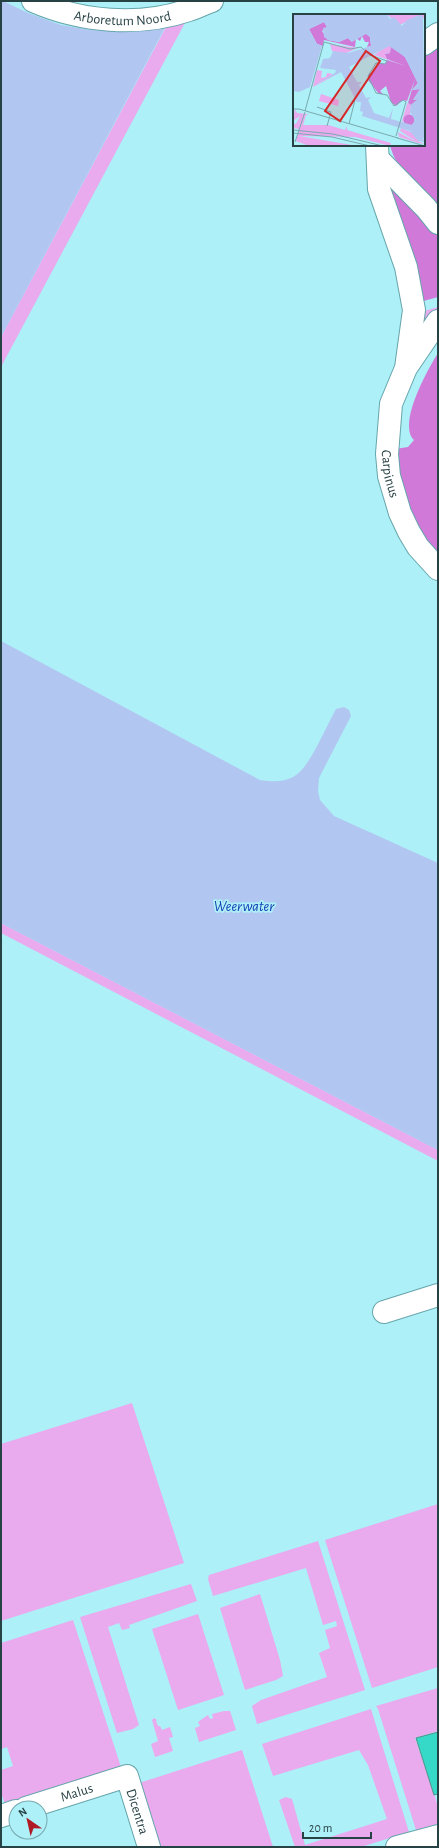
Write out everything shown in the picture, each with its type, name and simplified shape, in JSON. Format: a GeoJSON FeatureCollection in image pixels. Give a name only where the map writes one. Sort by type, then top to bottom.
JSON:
{"type":"FeatureCollection","features":[{"type":"Feature","properties":{"kind":"street","name":"Arboretum Noord"},"geometry":{"type":"LineString","coordinates":[[33,1],[47,7],[79,15],[125,20],[158,17],[188,10],[212,1]]}},
{"type":"Feature","properties":{"kind":"street"},"geometry":{"type":"LineString","coordinates":[[425,43],[438,34]]}},
{"type":"Feature","properties":{"kind":"street","name":"Carpinus"},"geometry":{"type":"LineString","coordinates":[[378,152],[438,223]]}},
{"type":"Feature","properties":{"kind":"street","name":"Carpinus"},"geometry":{"type":"LineString","coordinates":[[378,152],[379,189],[406,267],[411,286],[414,310],[406,368]]}},
{"type":"Feature","properties":{"kind":"street","name":"Carpinus"},"geometry":{"type":"LineString","coordinates":[[438,321],[406,368],[391,404],[387,454],[389,476],[400,513],[418,547],[438,569]]}},
{"type":"Feature","properties":{"kind":"street"},"geometry":{"type":"LineString","coordinates":[[384,1312],[438,1295]]}},
{"type":"Feature","properties":{"kind":"street","name":"Malus"},"geometry":{"type":"LineString","coordinates":[[48,1801],[127,1776]]}},
{"type":"Feature","properties":{"kind":"street","name":"Dicentra"},"geometry":{"type":"LineString","coordinates":[[127,1776],[149,1847]]}},
{"type":"Feature","properties":{"kind":"street"},"geometry":{"type":"LineString","coordinates":[[397,1847],[438,1836]]}},
{"type":"Feature","properties":{"kind":"shaded area"},"geometry":{"type":"Polygon","coordinates":[[[187,19],[1,367],[1,337],[167,25],[187,19]]]}},
{"type":"Feature","properties":{"kind":"shaded area"},"geometry":{"type":"Polygon","coordinates":[[[438,45],[438,210],[403,172],[390,146],[425,146],[425,56],[438,45]]]}},
{"type":"Feature","properties":{"kind":"shaded area"},"geometry":{"type":"Polygon","coordinates":[[[386,176],[438,236],[438,297],[420,302],[386,176]]]}},
{"type":"Feature","properties":{"kind":"shaded area"},"geometry":{"type":"Polygon","coordinates":[[[438,307],[424,328],[421,312],[438,307]]]}},
{"type":"Feature","properties":{"kind":"shaded area"},"geometry":{"type":"Polygon","coordinates":[[[438,353],[438,556],[425,540],[402,493],[395,449],[408,447],[414,440],[410,432],[409,422],[411,410],[422,383],[438,353]]]}},
{"type":"Feature","properties":{"kind":"shaded area"},"geometry":{"type":"Polygon","coordinates":[[[1,923],[438,1150],[438,1161],[1,933],[1,923]]]}},
{"type":"Feature","properties":{"kind":"shaded area"},"geometry":{"type":"Polygon","coordinates":[[[132,1403],[184,1563],[1,1621],[1,1444],[132,1403]]]}},
{"type":"Feature","properties":{"kind":"shaded area"},"geometry":{"type":"Polygon","coordinates":[[[438,1504],[438,1667],[372,1688],[325,1540],[438,1504]]]}},
{"type":"Feature","properties":{"kind":"shaded area"},"geometry":{"type":"Polygon","coordinates":[[[318,1541],[365,1690],[257,1724],[252,1706],[261,1700],[327,1677],[319,1653],[330,1648],[325,1630],[337,1626],[336,1621],[323,1625],[306,1568],[213,1596],[208,1579],[209,1575],[318,1541]]]}},
{"type":"Feature","properties":{"kind":"shaded area"},"geometry":{"type":"Polygon","coordinates":[[[191,1584],[197,1601],[129,1625],[130,1628],[122,1630],[119,1623],[108,1627],[139,1725],[133,1729],[117,1733],[80,1617],[191,1584]]]}},
{"type":"Feature","properties":{"kind":"shaded area"},"geometry":{"type":"Polygon","coordinates":[[[260,1594],[280,1660],[283,1676],[276,1680],[245,1690],[220,1608],[260,1594]]]}},
{"type":"Feature","properties":{"kind":"shaded area"},"geometry":{"type":"Polygon","coordinates":[[[198,1614],[224,1695],[178,1710],[152,1629],[198,1614]]]}},
{"type":"Feature","properties":{"kind":"shaded area"},"geometry":{"type":"Polygon","coordinates":[[[73,1620],[121,1767],[18,1800],[8,1800],[8,1803],[5,1804],[1,1793],[1,1770],[13,1766],[7,1747],[1,1749],[1,1643],[73,1620]]]}},
{"type":"Feature","properties":{"kind":"shaded area"},"geometry":{"type":"Polygon","coordinates":[[[438,1688],[438,1731],[415,1738],[438,1806],[438,1824],[416,1830],[376,1706],[438,1688]]]}},
{"type":"Feature","properties":{"kind":"shaded area"},"geometry":{"type":"Polygon","coordinates":[[[371,1709],[409,1832],[361,1847],[295,1847],[279,1800],[286,1797],[292,1799],[305,1845],[387,1819],[368,1765],[359,1750],[273,1776],[262,1744],[371,1709]]]}},
{"type":"Feature","properties":{"kind":"shaded area"},"geometry":{"type":"Polygon","coordinates":[[[230,1711],[236,1730],[199,1742],[195,1728],[200,1726],[198,1722],[208,1715],[210,1719],[213,1718],[212,1714],[230,1711]]]}},
{"type":"Feature","properties":{"kind":"shaded area"},"geometry":{"type":"Polygon","coordinates":[[[154,1718],[157,1720],[158,1726],[160,1726],[162,1730],[170,1727],[173,1737],[169,1738],[173,1751],[155,1757],[151,1744],[158,1741],[152,1720],[154,1718]]]}},
{"type":"Feature","properties":{"kind":"shaded area"},"geometry":{"type":"Polygon","coordinates":[[[242,1750],[273,1847],[160,1847],[139,1783],[242,1750]]]}},
{"type":"Feature","properties":{"kind":"water"},"geometry":{"type":"Polygon","coordinates":[[[1,1],[179,1],[1,337],[1,1]]]}},
{"type":"Feature","properties":{"kind":"water","name":"Weerwater"},"geometry":{"type":"Polygon","coordinates":[[[1,641],[260,780],[281,781],[295,776],[306,765],[311,757],[336,709],[344,707],[349,710],[351,716],[319,778],[318,791],[320,800],[334,816],[438,863],[438,1150],[1,923],[1,641]]]}},
{"type":"Feature","properties":{"kind":"pier"},"geometry":{"type":"Polygon","coordinates":[[[3,1],[181,1],[168,27],[129,32],[90,30],[61,25],[28,13],[3,1]]]}},
{"type":"Feature","properties":{"kind":"building"},"geometry":{"type":"Polygon","coordinates":[[[438,1732],[438,1794],[434,1795],[416,1738],[438,1732]]]}}]}
